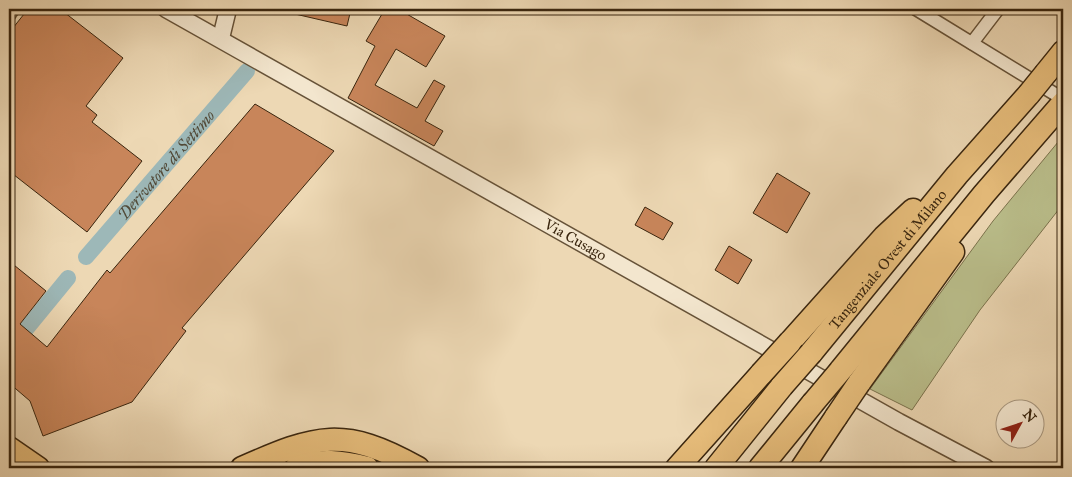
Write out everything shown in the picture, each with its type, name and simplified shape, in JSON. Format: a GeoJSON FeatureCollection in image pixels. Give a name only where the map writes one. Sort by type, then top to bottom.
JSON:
{"type":"FeatureCollection","features":[{"type":"Feature","properties":{"kind":"highway","name":"Tangenziale Ovest di Milano"},"geometry":{"type":"LineString","coordinates":[[716,468],[957,174],[1029,94],[1063,52]]}},
{"type":"Feature","properties":{"kind":"highway"},"geometry":{"type":"LineString","coordinates":[[760,468],[984,194],[1061,104]]}},
{"type":"Feature","properties":{"kind":"highway"},"geometry":{"type":"LineString","coordinates":[[678,465],[884,237],[909,213],[957,174]]}},
{"type":"Feature","properties":{"kind":"highway"},"geometry":{"type":"LineString","coordinates":[[802,468],[859,383],[937,276],[959,242],[984,194]]}},
{"type":"Feature","properties":{"kind":"highway"},"geometry":{"type":"LineString","coordinates":[[242,468],[293,447],[316,441],[338,439],[375,446],[418,468]]}},
{"type":"Feature","properties":{"kind":"highway"},"geometry":{"type":"LineString","coordinates":[[9,448],[38,468]]}},
{"type":"Feature","properties":{"kind":"highway"},"geometry":{"type":"LineString","coordinates":[[296,468],[326,462],[367,468]]}},
{"type":"Feature","properties":{"kind":"street"},"geometry":{"type":"LineString","coordinates":[[9,14],[13,9]]}},
{"type":"Feature","properties":{"kind":"street","name":"Via Cusago"},"geometry":{"type":"LineString","coordinates":[[166,9],[899,422],[986,468]]}},
{"type":"Feature","properties":{"kind":"street"},"geometry":{"type":"LineString","coordinates":[[220,38],[228,9]]}},
{"type":"Feature","properties":{"kind":"street"},"geometry":{"type":"LineString","coordinates":[[916,9],[1017,71],[1061,104]]}},
{"type":"Feature","properties":{"kind":"street"},"geometry":{"type":"LineString","coordinates":[[972,43],[998,9]]}},
{"type":"Feature","properties":{"kind":"green space"},"geometry":{"type":"Polygon","coordinates":[[[1063,136],[1063,204],[980,310],[912,410],[870,389],[993,221],[1063,136]]]}},
{"type":"Feature","properties":{"kind":"building"},"geometry":{"type":"Polygon","coordinates":[[[28,9],[60,9],[123,58],[86,106],[97,115],[92,122],[142,161],[87,232],[9,171],[9,33],[28,9]]]}},
{"type":"Feature","properties":{"kind":"building"},"geometry":{"type":"Polygon","coordinates":[[[295,9],[351,9],[347,26],[295,14],[295,9]]]}},
{"type":"Feature","properties":{"kind":"building"},"geometry":{"type":"Polygon","coordinates":[[[385,9],[398,9],[445,36],[426,67],[396,49],[375,85],[417,108],[434,80],[445,86],[425,121],[443,131],[434,146],[348,98],[375,46],[366,41],[385,9]]]}},
{"type":"Feature","properties":{"kind":"building"},"geometry":{"type":"Polygon","coordinates":[[[255,104],[334,151],[182,328],[186,331],[132,402],[43,436],[30,401],[9,383],[9,261],[46,291],[20,324],[47,347],[107,270],[110,273],[255,104]]]}},
{"type":"Feature","properties":{"kind":"building"},"geometry":{"type":"Polygon","coordinates":[[[777,173],[810,193],[787,233],[753,213],[777,173]]]}},
{"type":"Feature","properties":{"kind":"building"},"geometry":{"type":"Polygon","coordinates":[[[645,207],[673,223],[663,240],[635,225],[645,207]]]}},
{"type":"Feature","properties":{"kind":"building"},"geometry":{"type":"Polygon","coordinates":[[[729,246],[752,260],[738,284],[715,270],[729,246]]]}},
{"type":"Feature","properties":{"kind":"waterway","name":"Derivatore di Settimo"},"geometry":{"type":"LineString","coordinates":[[86,257],[247,71]]}},
{"type":"Feature","properties":{"kind":"waterway","name":"Derivatore di Settimo"},"geometry":{"type":"LineString","coordinates":[[9,350],[68,278]]}}]}
